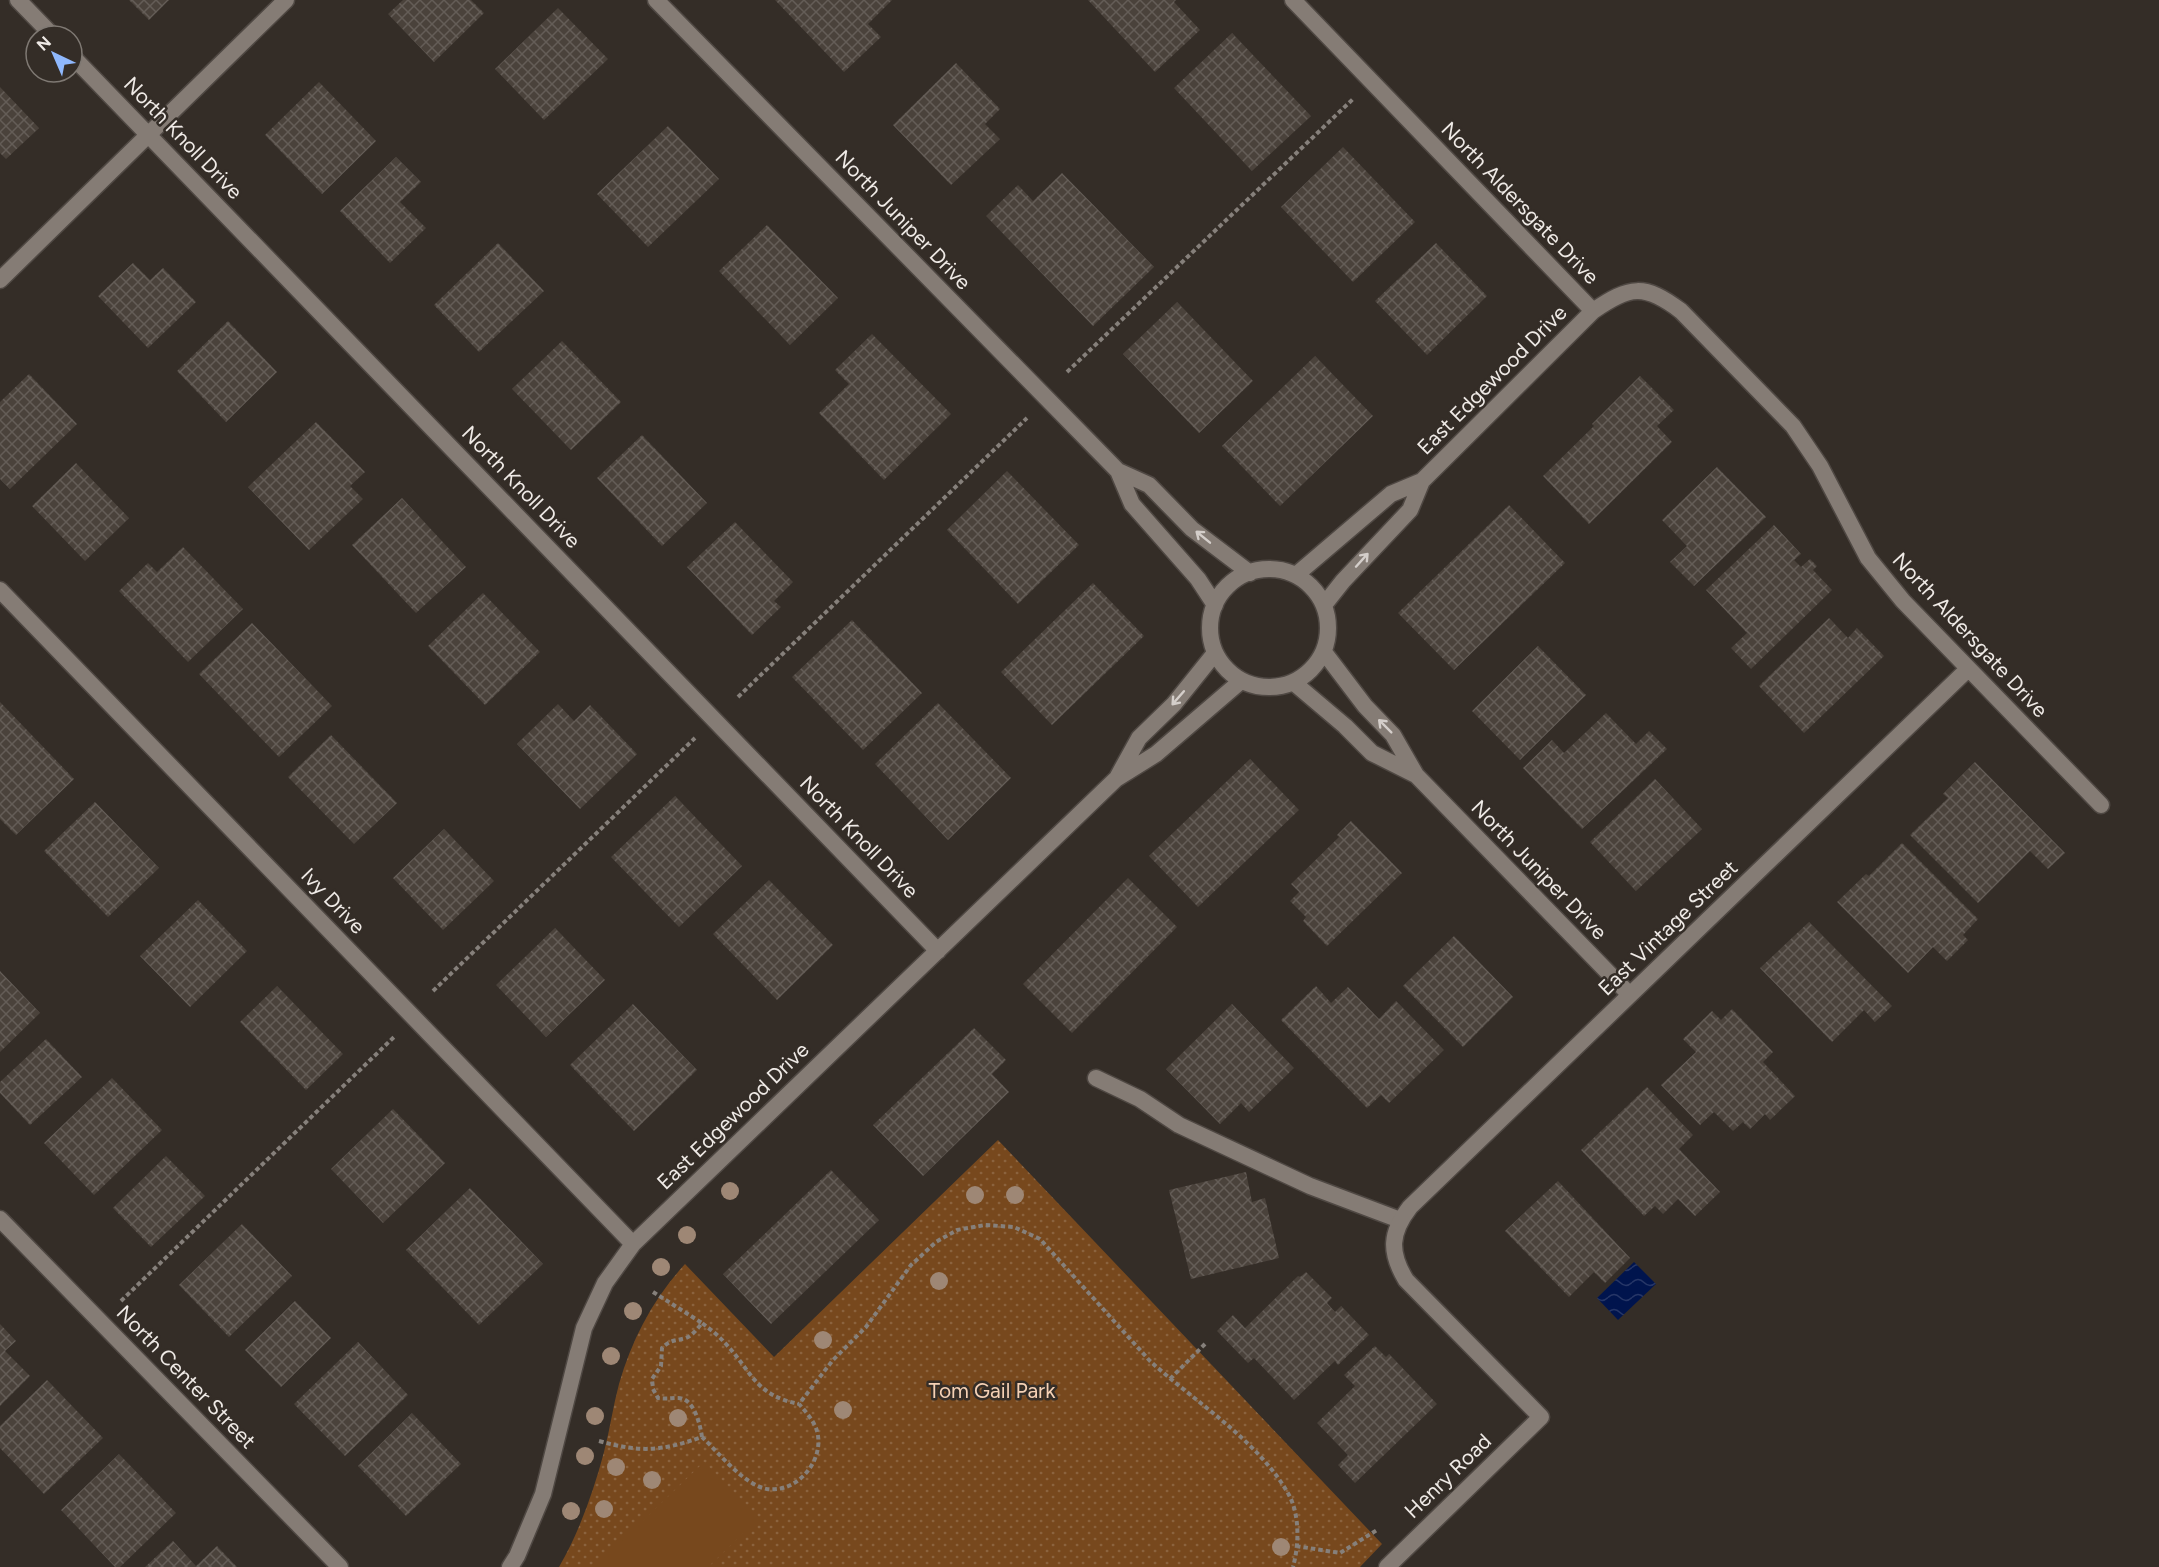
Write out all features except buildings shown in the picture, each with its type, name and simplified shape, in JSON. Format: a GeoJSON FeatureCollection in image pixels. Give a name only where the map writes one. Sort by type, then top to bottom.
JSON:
{"type":"FeatureCollection","features":[{"type":"Feature","properties":{"kind":"street"},"geometry":{"type":"LineString","coordinates":[[18,0],[41,24]]}},
{"type":"Feature","properties":{"kind":"street"},"geometry":{"type":"LineString","coordinates":[[0,280],[286,0]]}},
{"type":"Feature","properties":{"kind":"street","name":"North Juniper Drive"},"geometry":{"type":"LineString","coordinates":[[656,0],[1118,471],[1149,485],[1192,529],[1250,573]]}},
{"type":"Feature","properties":{"kind":"street","name":"North Aldersgate Drive"},"geometry":{"type":"LineString","coordinates":[[1293,0],[1593,311],[1617,295],[1644,291],[1662,296],[1681,311],[1793,426],[1820,465],[1868,558],[1903,601],[2101,805]]}},
{"type":"Feature","properties":{"kind":"street","name":"North Knoll Drive"},"geometry":{"type":"LineString","coordinates":[[84,68],[938,951]]}},
{"type":"Feature","properties":{"kind":"street","name":"East Edgewood Drive"},"geometry":{"type":"LineString","coordinates":[[1296,575],[1391,494],[1422,481],[1593,311]]}},
{"type":"Feature","properties":{"kind":"street","name":"North Juniper Drive"},"geometry":{"type":"LineString","coordinates":[[1118,471],[1132,504],[1198,579],[1215,605]]}},
{"type":"Feature","properties":{"kind":"street","name":"East Edgewood Drive"},"geometry":{"type":"LineString","coordinates":[[1324,605],[1349,574],[1410,510],[1422,481]]}},
{"type":"Feature","properties":{"kind":"street"},"geometry":{"type":"LineString","coordinates":[[1265,569],[1281,570],[1296,575],[1317,593],[1324,605],[1328,620],[1328,636],[1324,652],[1306,675],[1293,682],[1276,687],[1258,686],[1241,681],[1221,664],[1215,653],[1210,629],[1215,605],[1235,580],[1250,573],[1265,569]]}},
{"type":"Feature","properties":{"kind":"street","name":"Ivy Drive"},"geometry":{"type":"LineString","coordinates":[[0,590],[633,1244]]}},
{"type":"Feature","properties":{"kind":"street","name":"North Juniper Drive"},"geometry":{"type":"LineString","coordinates":[[1324,652],[1365,706],[1393,735],[1416,775],[1630,996]]}},
{"type":"Feature","properties":{"kind":"street","name":"East Edgewood Drive"},"geometry":{"type":"LineString","coordinates":[[1116,779],[1139,738],[1174,704],[1215,653]]}},
{"type":"Feature","properties":{"kind":"street","name":"East Vintage Street"},"geometry":{"type":"LineString","coordinates":[[1400,1220],[1410,1207],[1968,669]]}},
{"type":"Feature","properties":{"kind":"street","name":"East Edgewood Drive"},"geometry":{"type":"LineString","coordinates":[[510,1567],[517,1556],[543,1494],[584,1328],[605,1283],[633,1244],[1116,779],[1156,754],[1241,681]]}},
{"type":"Feature","properties":{"kind":"street","name":"North Juniper Drive"},"geometry":{"type":"LineString","coordinates":[[1293,682],[1345,726],[1372,753],[1416,775]]}},
{"type":"Feature","properties":{"kind":"street"},"geometry":{"type":"LineString","coordinates":[[1096,1078],[1140,1099],[1179,1125],[1310,1186],[1400,1220]]}},
{"type":"Feature","properties":{"kind":"street","name":"North Center Street"},"geometry":{"type":"LineString","coordinates":[[0,1219],[340,1567]]}},
{"type":"Feature","properties":{"kind":"street","name":"Henry Road"},"geometry":{"type":"LineString","coordinates":[[1387,1567],[1541,1417],[1406,1280],[1398,1266],[1394,1251],[1395,1235],[1400,1220]]}},
{"type":"Feature","properties":{"kind":"path"},"geometry":{"type":"LineString","coordinates":[[1067,372],[1360,93]]}},
{"type":"Feature","properties":{"kind":"path"},"geometry":{"type":"LineString","coordinates":[[738,697],[1027,417]]}},
{"type":"Feature","properties":{"kind":"path"},"geometry":{"type":"LineString","coordinates":[[433,991],[700,734]]}},
{"type":"Feature","properties":{"kind":"path"},"geometry":{"type":"LineString","coordinates":[[121,1301],[395,1036]]}},
{"type":"Feature","properties":{"kind":"path"},"geometry":{"type":"LineString","coordinates":[[800,1404],[833,1360],[866,1327],[911,1265],[936,1242],[957,1230],[985,1225],[1014,1227],[1040,1239],[1126,1336],[1170,1379],[1206,1406],[1267,1464],[1290,1497],[1298,1530],[1293,1567]]}},
{"type":"Feature","properties":{"kind":"path"},"geometry":{"type":"LineString","coordinates":[[653,1293],[702,1323],[725,1342],[744,1368],[769,1394],[800,1404],[818,1432],[817,1455],[806,1476],[789,1486],[768,1489],[747,1481],[702,1437],[695,1412],[690,1406],[679,1398],[669,1400],[658,1398],[653,1389],[652,1379],[661,1366],[662,1347],[669,1341],[687,1338],[702,1323]]}},
{"type":"Feature","properties":{"kind":"path"},"geometry":{"type":"LineString","coordinates":[[1170,1379],[1205,1344]]}},
{"type":"Feature","properties":{"kind":"path"},"geometry":{"type":"LineString","coordinates":[[599,1441],[625,1448],[649,1450],[679,1445],[702,1437]]}},
{"type":"Feature","properties":{"kind":"path"},"geometry":{"type":"LineString","coordinates":[[1296,1546],[1340,1553],[1377,1530]]}},
{"type":"Feature","properties":{"kind":"green space","name":"Tom Gail Park"},"geometry":{"type":"Polygon","coordinates":[[[998,1140],[1382,1544],[1360,1567],[559,1567],[591,1496],[604,1452],[619,1384],[630,1351],[653,1305],[685,1264],[774,1357],[998,1140]]]}},
{"type":"Feature","properties":{"kind":"green space"},"geometry":{"type":"Polygon","coordinates":[[[704,1462],[759,1518],[708,1567],[595,1567],[704,1462]]]}},
{"type":"Feature","properties":{"kind":"water"},"geometry":{"type":"Polygon","coordinates":[[[1634,1262],[1656,1284],[1618,1320],[1597,1298],[1634,1262]]]}}]}
